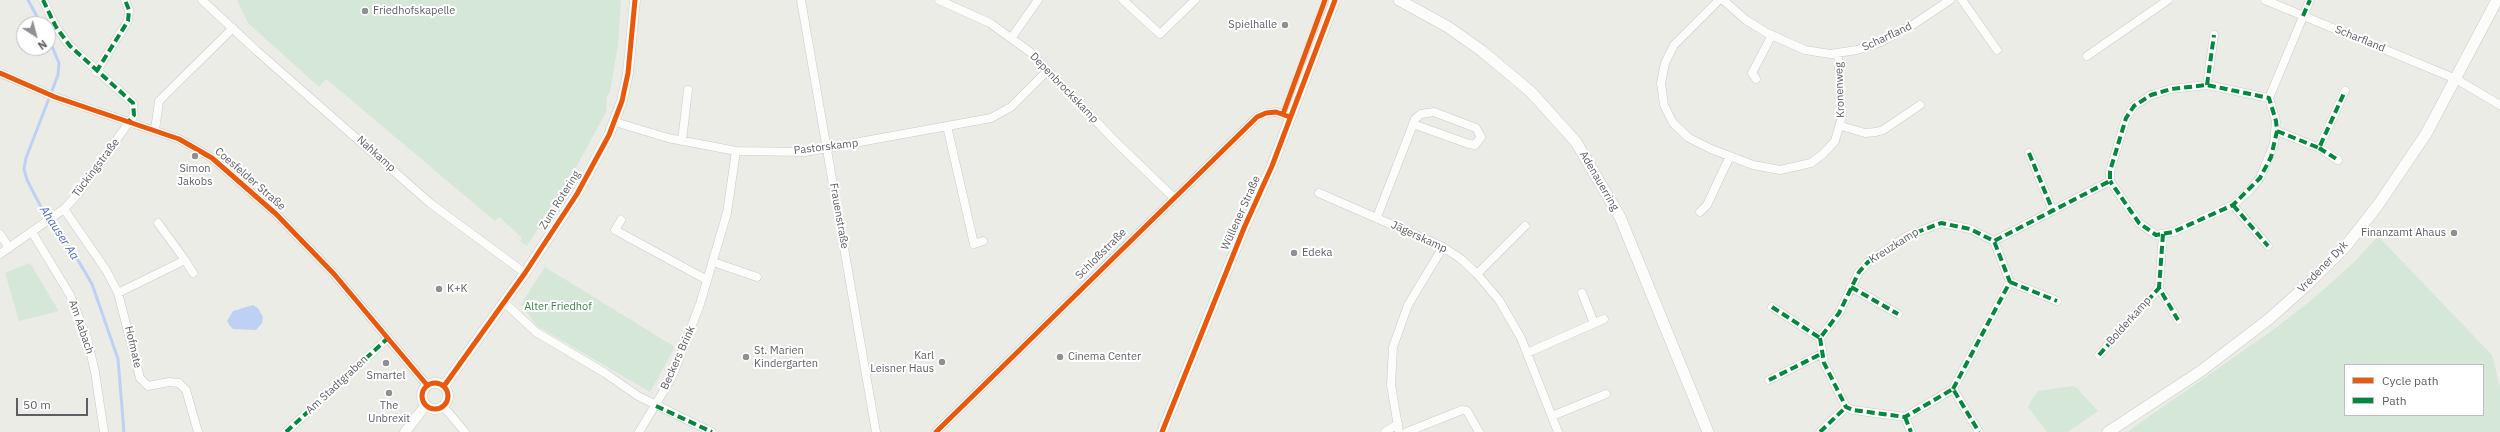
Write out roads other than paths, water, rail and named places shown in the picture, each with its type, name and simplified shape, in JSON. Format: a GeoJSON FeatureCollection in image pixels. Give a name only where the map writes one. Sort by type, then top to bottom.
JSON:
{"type":"FeatureCollection","features":[{"type":"Feature","properties":{"kind":"main road","name":"Adenauerring"},"geometry":{"type":"LineString","coordinates":[[1399,0],[1448,27],[1482,51],[1531,92],[1576,142],[1601,181],[1623,223],[1708,432]]}},
{"type":"Feature","properties":{"kind":"main road","name":"Vredener Dyk"},"geometry":{"type":"LineString","coordinates":[[2108,432],[2201,370],[2269,318],[2306,286],[2346,246],[2382,199],[2426,134],[2497,0]]}},
{"type":"Feature","properties":{"kind":"street"},"geometry":{"type":"LineString","coordinates":[[43,0],[62,36],[96,72],[133,103],[134,115],[129,121]]}},
{"type":"Feature","properties":{"kind":"street"},"geometry":{"type":"LineString","coordinates":[[96,72],[128,21],[129,10],[125,0]]}},
{"type":"Feature","properties":{"kind":"street","name":"Nahkamp"},"geometry":{"type":"LineString","coordinates":[[202,0],[430,203],[525,273]]}},
{"type":"Feature","properties":{"kind":"street","name":"Zum Rotering"},"geometry":{"type":"LineString","coordinates":[[444,386],[505,303],[577,194],[615,122],[628,73],[635,0]]}},
{"type":"Feature","properties":{"kind":"street","name":"Frauenstraße"},"geometry":{"type":"LineString","coordinates":[[801,0],[876,432]]}},
{"type":"Feature","properties":{"kind":"street","name":"Depenbrockskamp"},"geometry":{"type":"LineString","coordinates":[[939,0],[990,23],[1012,37],[1048,70],[1116,142],[1173,197]]}},
{"type":"Feature","properties":{"kind":"street"},"geometry":{"type":"LineString","coordinates":[[1012,37],[1038,0]]}},
{"type":"Feature","properties":{"kind":"street"},"geometry":{"type":"LineString","coordinates":[[1123,0],[1160,34],[1195,0]]}},
{"type":"Feature","properties":{"kind":"street","name":"Wüllener Straße"},"geometry":{"type":"LineString","coordinates":[[1162,432],[1290,117],[1335,0]]}},
{"type":"Feature","properties":{"kind":"street","name":"Kronenweg"},"geometry":{"type":"LineString","coordinates":[[1719,0],[1681,36],[1668,53],[1662,72],[1662,95],[1668,114],[1680,131],[1700,144],[1765,168],[1780,170],[1798,168],[1811,163],[1823,154],[1835,141],[1841,126],[1843,104],[1838,54]]}},
{"type":"Feature","properties":{"kind":"street","name":"Scharfland"},"geometry":{"type":"LineString","coordinates":[[1723,0],[1746,20],[1772,35],[1805,50],[1819,53],[1838,54],[1857,50],[1881,42],[1914,24],[1950,0]]}},
{"type":"Feature","properties":{"kind":"street"},"geometry":{"type":"LineString","coordinates":[[1962,0],[1997,50]]}},
{"type":"Feature","properties":{"kind":"street"},"geometry":{"type":"LineString","coordinates":[[2087,56],[2168,0]]}},
{"type":"Feature","properties":{"kind":"street","name":"Scharfland"},"geometry":{"type":"LineString","coordinates":[[2264,0],[2456,79],[2500,105]]}},
{"type":"Feature","properties":{"kind":"street"},"geometry":{"type":"LineString","coordinates":[[2268,98],[2207,84],[2171,89],[2146,98],[2134,106],[2126,118],[2110,171],[2110,181],[2139,223],[2156,235],[2174,232],[2233,205],[2260,178],[2271,157],[2277,131],[2276,121],[2268,98],[2310,0]]}},
{"type":"Feature","properties":{"kind":"street"},"geometry":{"type":"LineString","coordinates":[[155,130],[159,102],[233,28]]}},
{"type":"Feature","properties":{"kind":"street"},"geometry":{"type":"LineString","coordinates":[[1756,79],[1752,73],[1772,35]]}},
{"type":"Feature","properties":{"kind":"street"},"geometry":{"type":"LineString","coordinates":[[2207,84],[2214,35]]}},
{"type":"Feature","properties":{"kind":"street","name":"Pastorskamp"},"geometry":{"type":"LineString","coordinates":[[615,122],[682,141],[736,152],[805,152],[947,126],[1002,114],[1048,70]]}},
{"type":"Feature","properties":{"kind":"street","name":"Coesfelder Straße"},"geometry":{"type":"LineString","coordinates":[[0,73],[55,97],[155,130],[198,149],[236,177],[329,269],[427,385]]}},
{"type":"Feature","properties":{"kind":"street"},"geometry":{"type":"LineString","coordinates":[[682,141],[688,90]]}},
{"type":"Feature","properties":{"kind":"street"},"geometry":{"type":"LineString","coordinates":[[2319,148],[2345,92]]}},
{"type":"Feature","properties":{"kind":"street","name":"Kronenweg"},"geometry":{"type":"LineString","coordinates":[[1841,126],[1865,133],[1876,132],[1888,127],[1920,105]]}},
{"type":"Feature","properties":{"kind":"street","name":"Schloßstraße"},"geometry":{"type":"LineString","coordinates":[[936,432],[1173,197],[1256,117],[1266,112],[1276,112],[1290,117]]}},
{"type":"Feature","properties":{"kind":"street"},"geometry":{"type":"LineString","coordinates":[[1434,112],[1476,128],[1481,137],[1475,145],[1469,144],[1413,124],[1421,114],[1434,112]]}},
{"type":"Feature","properties":{"kind":"street","name":"Tückingstraße"},"geometry":{"type":"LineString","coordinates":[[0,254],[60,211],[93,176],[129,121]]}},
{"type":"Feature","properties":{"kind":"street","name":"Jägerskamp"},"geometry":{"type":"LineString","coordinates":[[1377,217],[1413,124]]}},
{"type":"Feature","properties":{"kind":"street"},"geometry":{"type":"LineString","coordinates":[[947,126],[974,244],[983,241]]}},
{"type":"Feature","properties":{"kind":"street"},"geometry":{"type":"LineString","coordinates":[[2277,131],[2319,148],[2338,160]]}},
{"type":"Feature","properties":{"kind":"street","name":"Beckers Brink"},"geometry":{"type":"LineString","coordinates":[[639,432],[656,406],[685,348],[727,213],[736,152]]}},
{"type":"Feature","properties":{"kind":"street"},"geometry":{"type":"LineString","coordinates":[[2029,153],[2053,211]]}},
{"type":"Feature","properties":{"kind":"street"},"geometry":{"type":"LineString","coordinates":[[1700,212],[1707,205],[1730,156]]}},
{"type":"Feature","properties":{"kind":"street"},"geometry":{"type":"LineString","coordinates":[[2056,302],[2010,282],[1994,241],[2110,181]]}},
{"type":"Feature","properties":{"kind":"street","name":"Jägerskamp"},"geometry":{"type":"LineString","coordinates":[[1319,193],[1443,247],[1461,259],[1477,274],[1500,300],[1527,353],[1558,432]]}},
{"type":"Feature","properties":{"kind":"street"},"geometry":{"type":"LineString","coordinates":[[2233,205],[2268,246]]}},
{"type":"Feature","properties":{"kind":"street","name":"Hofmate"},"geometry":{"type":"LineString","coordinates":[[60,211],[106,270],[118,293],[140,378],[148,386],[169,382],[179,383],[186,390],[198,432]]}},
{"type":"Feature","properties":{"kind":"street"},"geometry":{"type":"LineString","coordinates":[[621,220],[615,230],[707,280]]}},
{"type":"Feature","properties":{"kind":"street"},"geometry":{"type":"LineString","coordinates":[[158,223],[193,273]]}},
{"type":"Feature","properties":{"kind":"street","name":"Kreuzkamp"},"geometry":{"type":"LineString","coordinates":[[1820,338],[1838,313],[1851,287],[1868,262],[1907,236],[1941,223],[1955,224],[1970,229],[1994,241]]}},
{"type":"Feature","properties":{"kind":"street"},"geometry":{"type":"LineString","coordinates":[[1477,274],[1525,226]]}},
{"type":"Feature","properties":{"kind":"street","name":"Am Aabach"},"geometry":{"type":"LineString","coordinates":[[32,232],[70,295],[85,333],[95,372],[104,432]]}},
{"type":"Feature","properties":{"kind":"street"},"geometry":{"type":"LineString","coordinates":[[0,234],[9,248]]}},
{"type":"Feature","properties":{"kind":"street","name":"Bolderkamp"},"geometry":{"type":"LineString","coordinates":[[2163,234],[2159,288],[2178,320]]}},
{"type":"Feature","properties":{"kind":"street"},"geometry":{"type":"LineString","coordinates":[[1385,432],[1399,428],[1391,385],[1393,347],[1408,305],[1443,247]]}},
{"type":"Feature","properties":{"kind":"street"},"geometry":{"type":"LineString","coordinates":[[118,293],[184,260]]}},
{"type":"Feature","properties":{"kind":"street"},"geometry":{"type":"LineString","coordinates":[[713,262],[757,277]]}},
{"type":"Feature","properties":{"kind":"street"},"geometry":{"type":"LineString","coordinates":[[1772,307],[1820,338],[1821,354],[1846,407],[1853,410],[1905,417],[1952,389],[2010,282]]}},
{"type":"Feature","properties":{"kind":"street"},"geometry":{"type":"LineString","coordinates":[[1851,287],[1898,314]]}},
{"type":"Feature","properties":{"kind":"street","name":"Bolderkamp"},"geometry":{"type":"LineString","coordinates":[[2099,355],[2159,288]]}},
{"type":"Feature","properties":{"kind":"street"},"geometry":{"type":"LineString","coordinates":[[1582,293],[1594,323]]}},
{"type":"Feature","properties":{"kind":"street"},"geometry":{"type":"LineString","coordinates":[[505,303],[536,332],[656,406],[712,432]]}},
{"type":"Feature","properties":{"kind":"street"},"geometry":{"type":"LineString","coordinates":[[1527,353],[1604,319]]}},
{"type":"Feature","properties":{"kind":"street","name":"Am Stadtgraben"},"geometry":{"type":"LineString","coordinates":[[286,432],[388,338]]}},
{"type":"Feature","properties":{"kind":"street"},"geometry":{"type":"LineString","coordinates":[[1769,380],[1821,354]]}},
{"type":"Feature","properties":{"kind":"street"},"geometry":{"type":"LineString","coordinates":[[434,382],[444,386],[448,399],[443,406],[433,409],[425,406],[421,395],[427,385],[434,382]]}},
{"type":"Feature","properties":{"kind":"street"},"geometry":{"type":"LineString","coordinates":[[1952,389],[1979,432]]}},
{"type":"Feature","properties":{"kind":"street"},"geometry":{"type":"LineString","coordinates":[[1552,416],[1606,394]]}},
{"type":"Feature","properties":{"kind":"street"},"geometry":{"type":"LineString","coordinates":[[405,432],[425,406]]}},
{"type":"Feature","properties":{"kind":"street"},"geometry":{"type":"LineString","coordinates":[[443,406],[465,432]]}},
{"type":"Feature","properties":{"kind":"street"},"geometry":{"type":"LineString","coordinates":[[1820,432],[1846,407]]}},
{"type":"Feature","properties":{"kind":"street"},"geometry":{"type":"LineString","coordinates":[[1407,432],[1462,410],[1467,411],[1479,432]]}},
{"type":"Feature","properties":{"kind":"street"},"geometry":{"type":"LineString","coordinates":[[1905,417],[1910,432]]}},
{"type":"Feature","properties":{"kind":"water"},"geometry":{"type":"Polygon","coordinates":[[[253,305],[258,308],[263,317],[262,323],[256,330],[233,329],[227,321],[233,311],[253,305]]]}},
{"type":"Feature","properties":{"kind":"waterway","name":"Ahauser Aa"},"geometry":{"type":"LineString","coordinates":[[28,0],[37,16]]}},
{"type":"Feature","properties":{"kind":"waterway","name":"Ahauser Aa"},"geometry":{"type":"LineString","coordinates":[[56,56],[59,63],[58,75],[26,158],[24,169],[27,180],[41,207],[75,255],[92,284],[118,359],[124,432]]}},
{"type":"Feature","properties":{"kind":"place","name":"Friedhofskapelle"},"geometry":{"type":"Point","coordinates":[365,11]}},
{"type":"Feature","properties":{"kind":"place","name":"Spielhalle"},"geometry":{"type":"Point","coordinates":[1285,25]}},
{"type":"Feature","properties":{"kind":"place","name":"Simon Jakobs"},"geometry":{"type":"Point","coordinates":[195,156]}},
{"type":"Feature","properties":{"kind":"place","name":"Finanzamt Ahaus"},"geometry":{"type":"Point","coordinates":[2454,233]}},
{"type":"Feature","properties":{"kind":"place","name":"Edeka"},"geometry":{"type":"Point","coordinates":[1294,253]}},
{"type":"Feature","properties":{"kind":"place","name":"K+K"},"geometry":{"type":"Point","coordinates":[439,289]}},
{"type":"Feature","properties":{"kind":"place","name":"St. Marien Kindergarten"},"geometry":{"type":"Point","coordinates":[746,357]}},
{"type":"Feature","properties":{"kind":"place","name":"Cinema Center"},"geometry":{"type":"Point","coordinates":[1060,357]}},
{"type":"Feature","properties":{"kind":"place","name":"Karl Leisner Haus"},"geometry":{"type":"Point","coordinates":[942,362]}},
{"type":"Feature","properties":{"kind":"place","name":"Smartel"},"geometry":{"type":"Point","coordinates":[386,363]}},
{"type":"Feature","properties":{"kind":"place","name":"The Unbrexit"},"geometry":{"type":"Point","coordinates":[389,393]}},
{"type":"Feature","properties":{"kind":"park label","name":"Alter Friedhof"},"geometry":{"type":"Point","coordinates":[558,307]}}]}
